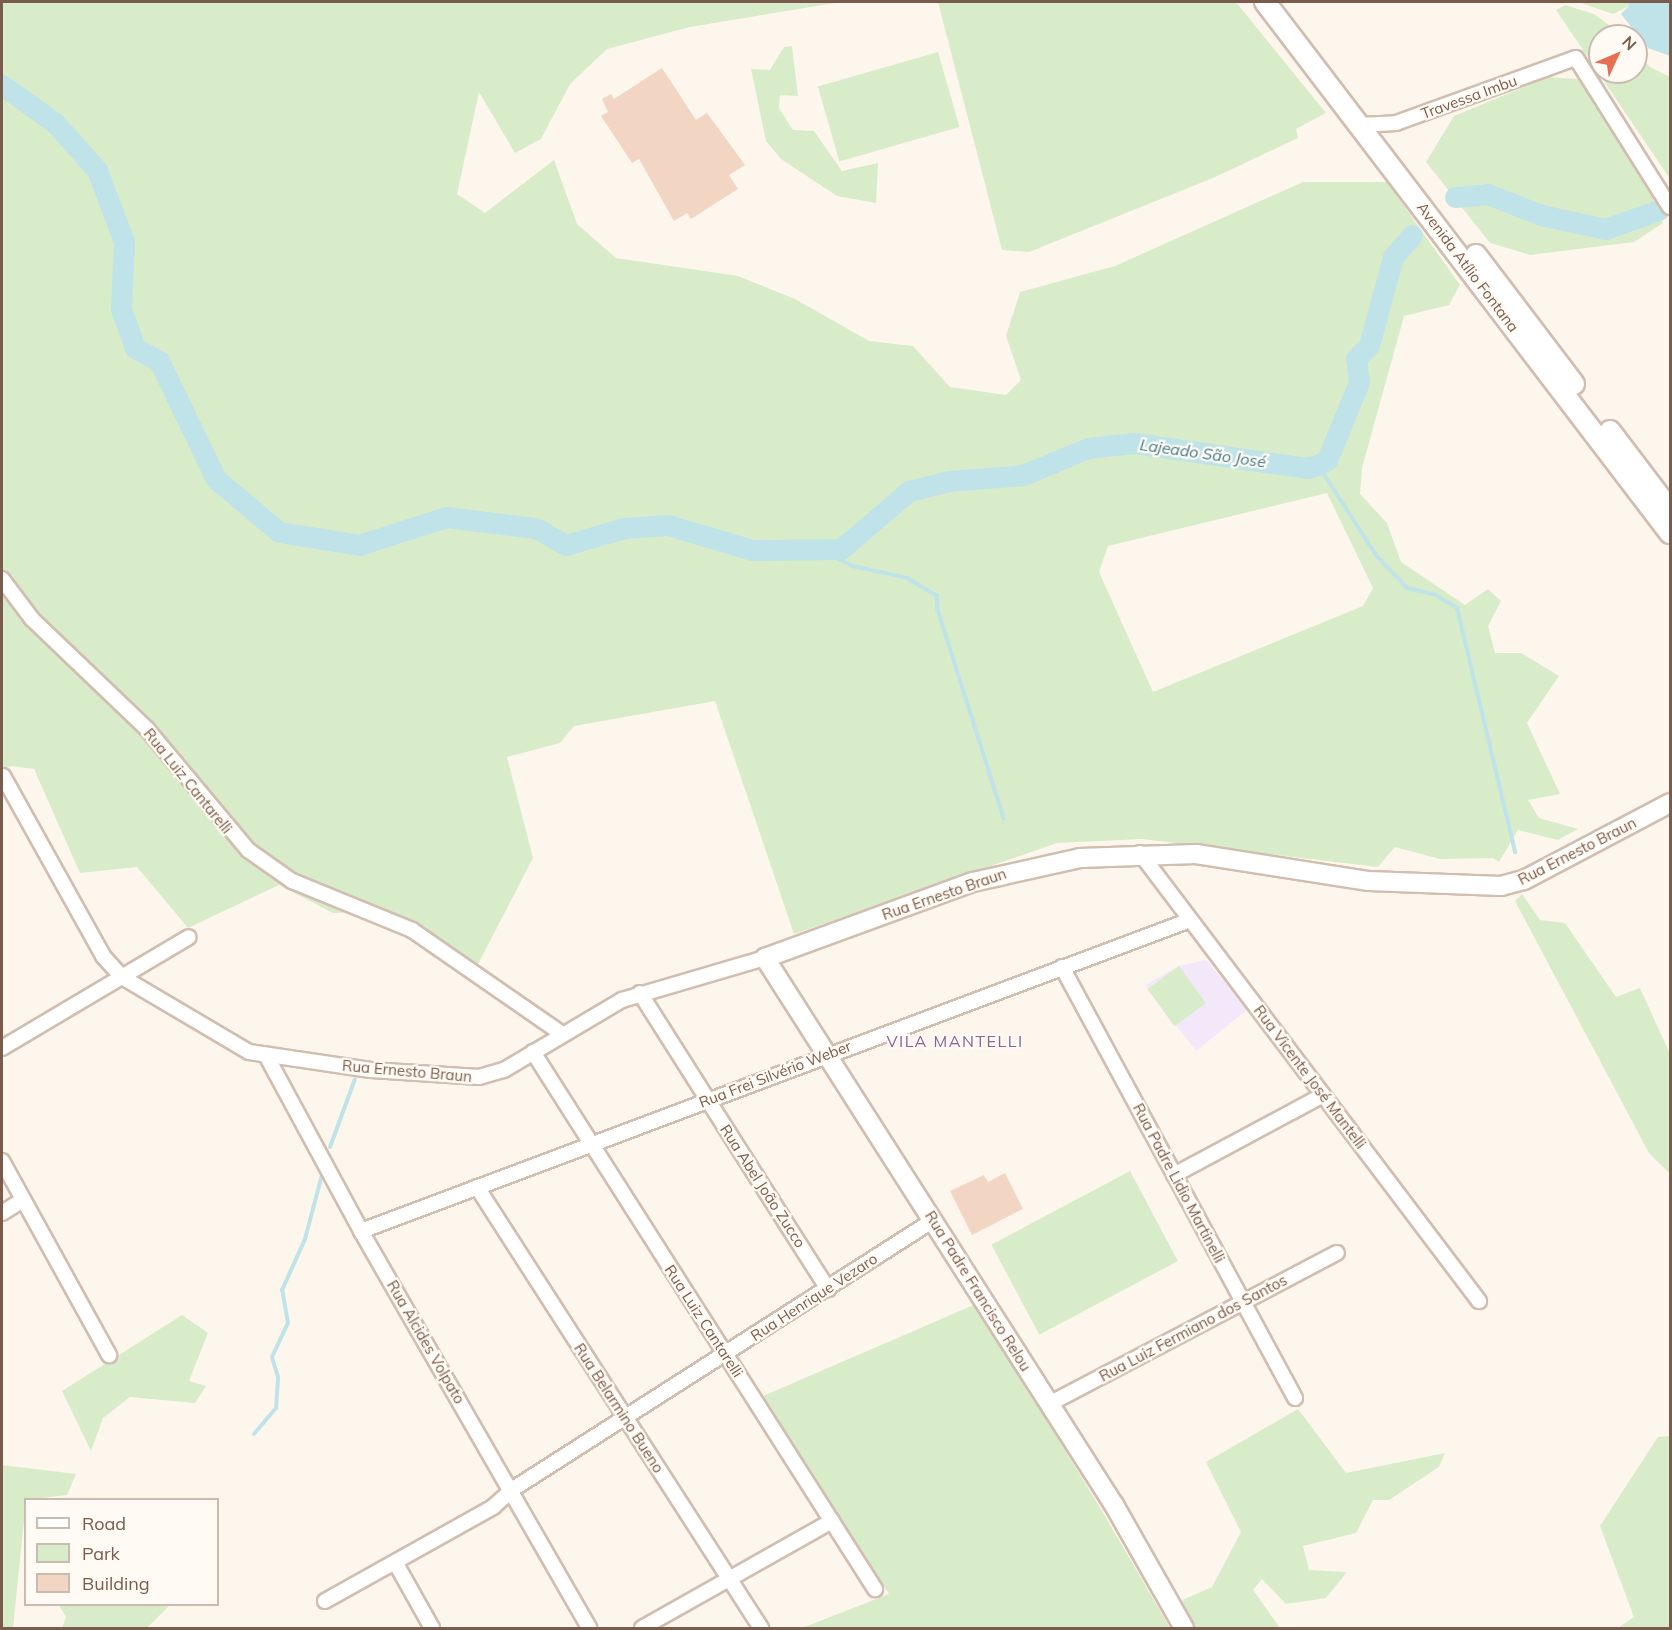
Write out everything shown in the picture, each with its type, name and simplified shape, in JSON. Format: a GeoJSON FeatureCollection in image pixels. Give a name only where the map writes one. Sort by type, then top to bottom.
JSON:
{"type":"FeatureCollection","features":[{"type":"Feature","properties":{"kind":"main road","name":"Avenida Atílio Fontana"},"geometry":{"type":"LineString","coordinates":[[1265,2],[1368,125],[1671,510]]}},
{"type":"Feature","properties":{"kind":"main road","name":"Avenida Atílio Fontana"},"geometry":{"type":"LineString","coordinates":[[1281,2],[1368,125],[1671,533]]}},
{"type":"Feature","properties":{"kind":"street","name":"Travessa Imbu"},"geometry":{"type":"LineString","coordinates":[[1368,125],[1396,123],[1576,58],[1671,207]]}},
{"type":"Feature","properties":{"kind":"street","name":"Rua Luiz Cantarelli"},"geometry":{"type":"LineString","coordinates":[[2,579],[32,619],[147,729],[248,850],[292,881],[412,930],[561,1033]]}},
{"type":"Feature","properties":{"kind":"street","name":"Rua Ernesto Braun"},"geometry":{"type":"LineString","coordinates":[[3,776],[103,956],[122,977],[249,1052],[468,1078],[504,1070],[561,1033],[640,993],[765,957],[973,882],[1040,865],[1140,854],[1196,854],[1369,881],[1487,888],[1524,880],[1671,803]]}},
{"type":"Feature","properties":{"kind":"street","name":"Rua Vicente José Mantelli"},"geometry":{"type":"LineString","coordinates":[[1140,854],[1479,1301]]}},
{"type":"Feature","properties":{"kind":"street","name":"Rua Frei Silvério Weber"},"geometry":{"type":"LineString","coordinates":[[361,1231],[708,1100],[825,1053],[1190,920]]}},
{"type":"Feature","properties":{"kind":"street"},"geometry":{"type":"LineString","coordinates":[[3,1043],[189,937]]}},
{"type":"Feature","properties":{"kind":"street","name":"Rua Padre Francisco Relou"},"geometry":{"type":"LineString","coordinates":[[765,957],[1049,1404],[1184,1629]]}},
{"type":"Feature","properties":{"kind":"street","name":"Rua Padre Lidio Martinelli"},"geometry":{"type":"LineString","coordinates":[[1062,967],[1295,1398]]}},
{"type":"Feature","properties":{"kind":"street","name":"Rua Abel João Zucco"},"geometry":{"type":"LineString","coordinates":[[640,993],[828,1288]]}},
{"type":"Feature","properties":{"kind":"street","name":"Rua Luiz Cantarelli"},"geometry":{"type":"LineString","coordinates":[[533,1052],[875,1589]]}},
{"type":"Feature","properties":{"kind":"street","name":"Rua Alcides Volpato"},"geometry":{"type":"LineString","coordinates":[[266,1055],[361,1231],[513,1490],[589,1629]]}},
{"type":"Feature","properties":{"kind":"street"},"geometry":{"type":"LineString","coordinates":[[1174,1175],[1323,1095]]}},
{"type":"Feature","properties":{"kind":"street"},"geometry":{"type":"LineString","coordinates":[[2,1161],[109,1356]]}},
{"type":"Feature","properties":{"kind":"street","name":"Rua Belarmino Bueno"},"geometry":{"type":"LineString","coordinates":[[477,1187],[761,1629]]}},
{"type":"Feature","properties":{"kind":"street"},"geometry":{"type":"LineString","coordinates":[[2,1213],[23,1200]]}},
{"type":"Feature","properties":{"kind":"street","name":"Rua Henrique Vezaro"},"geometry":{"type":"LineString","coordinates":[[325,1601],[493,1507],[513,1490],[933,1220]]}},
{"type":"Feature","properties":{"kind":"street","name":"Rua Luiz Fermiano dos Santos"},"geometry":{"type":"LineString","coordinates":[[1049,1404],[1337,1253]]}},
{"type":"Feature","properties":{"kind":"street"},"geometry":{"type":"LineString","coordinates":[[642,1629],[832,1521]]}},
{"type":"Feature","properties":{"kind":"street"},"geometry":{"type":"LineString","coordinates":[[394,1562],[432,1629]]}},
{"type":"Feature","properties":{"kind":"shaded area"},"geometry":{"type":"Polygon","coordinates":[[[1206,960],[1248,1009],[1196,1051],[1145,985],[1179,966],[1206,960]]]}},
{"type":"Feature","properties":{"kind":"green space"},"geometry":{"type":"Polygon","coordinates":[[[2,2],[841,2],[690,27],[607,49],[570,84],[541,139],[515,153],[479,92],[457,194],[485,213],[554,160],[577,224],[616,258],[738,276],[795,299],[869,341],[913,346],[950,387],[1006,395],[1021,380],[1006,336],[1020,292],[1115,266],[1303,182],[1387,182],[1460,285],[1449,305],[1404,316],[1362,468],[1360,494],[1387,523],[1401,562],[1465,605],[1488,589],[1501,601],[1488,626],[1495,653],[1521,653],[1559,676],[1527,723],[1560,794],[1528,800],[1539,818],[1578,829],[1558,840],[1518,830],[1499,862],[1493,858],[1440,859],[1395,847],[1378,867],[1142,839],[1057,843],[794,934],[715,701],[574,726],[560,743],[507,757],[533,858],[476,968],[362,912],[333,913],[279,885],[188,928],[137,867],[80,873],[34,769],[11,766],[2,770],[2,2]],[[1327,493],[1108,546],[1099,572],[1153,692],[1363,606],[1373,588],[1327,493]]]}},
{"type":"Feature","properties":{"kind":"green space"},"geometry":{"type":"Polygon","coordinates":[[[938,2],[1236,2],[1326,113],[1296,129],[1298,138],[1213,178],[1029,252],[1002,250],[938,2]]]}},
{"type":"Feature","properties":{"kind":"green space"},"geometry":{"type":"Polygon","coordinates":[[[1578,2],[1627,2],[1629,6],[1613,14],[1578,2]]]}},
{"type":"Feature","properties":{"kind":"green space"},"geometry":{"type":"Polygon","coordinates":[[[1565,5],[1594,14],[1608,24],[1588,24],[1588,57],[1556,10],[1565,5]]]}},
{"type":"Feature","properties":{"kind":"green space"},"geometry":{"type":"Polygon","coordinates":[[[792,46],[798,96],[780,95],[779,108],[793,130],[814,131],[842,171],[878,163],[876,203],[837,196],[781,159],[766,141],[751,69],[770,70],[784,47],[792,46]]]}},
{"type":"Feature","properties":{"kind":"green space"},"geometry":{"type":"Polygon","coordinates":[[[938,52],[959,127],[839,161],[818,86],[938,52]]]}},
{"type":"Feature","properties":{"kind":"green space"},"geometry":{"type":"Polygon","coordinates":[[[1648,65],[1670,77],[1670,179],[1606,84],[1648,84],[1648,65]]]}},
{"type":"Feature","properties":{"kind":"green space"},"geometry":{"type":"Polygon","coordinates":[[[1548,77],[1578,79],[1656,203],[1663,223],[1634,242],[1530,255],[1490,243],[1426,162],[1454,116],[1548,77]]]}},
{"type":"Feature","properties":{"kind":"green space"},"geometry":{"type":"Polygon","coordinates":[[[1522,894],[1540,920],[1565,923],[1616,997],[1640,988],[1670,1054],[1670,1174],[1649,1153],[1515,901],[1522,894]]]}},
{"type":"Feature","properties":{"kind":"green space"},"geometry":{"type":"Polygon","coordinates":[[[1179,966],[1206,1003],[1174,1026],[1147,989],[1179,966]]]}},
{"type":"Feature","properties":{"kind":"green space"},"geometry":{"type":"Polygon","coordinates":[[[1130,1171],[1178,1261],[1039,1335],[991,1245],[1130,1171]]]}},
{"type":"Feature","properties":{"kind":"green space"},"geometry":{"type":"Polygon","coordinates":[[[976,1304],[1170,1628],[802,1628],[889,1594],[763,1396],[976,1304]]]}},
{"type":"Feature","properties":{"kind":"green space"},"geometry":{"type":"Polygon","coordinates":[[[182,1315],[208,1333],[189,1381],[206,1386],[195,1403],[130,1397],[103,1418],[91,1451],[62,1391],[182,1315]]]}},
{"type":"Feature","properties":{"kind":"green space"},"geometry":{"type":"Polygon","coordinates":[[[1298,1409],[1346,1473],[1445,1453],[1439,1467],[1389,1500],[1373,1500],[1356,1533],[1303,1546],[1309,1570],[1347,1572],[1326,1598],[1286,1604],[1262,1579],[1253,1590],[1280,1628],[1196,1628],[1182,1600],[1212,1587],[1241,1532],[1206,1462],[1298,1409]]]}},
{"type":"Feature","properties":{"kind":"green space"},"geometry":{"type":"Polygon","coordinates":[[[1670,1436],[1670,1628],[1618,1628],[1634,1617],[1600,1526],[1658,1437],[1670,1436]]]}},
{"type":"Feature","properties":{"kind":"green space"},"geometry":{"type":"Polygon","coordinates":[[[2,1465],[76,1474],[67,1495],[24,1498],[24,1520],[13,1628],[2,1628],[2,1465]]]}},
{"type":"Feature","properties":{"kind":"green space"},"geometry":{"type":"Polygon","coordinates":[[[60,1606],[169,1606],[147,1628],[62,1628],[66,1617],[60,1606]]]}},
{"type":"Feature","properties":{"kind":"water"},"geometry":{"type":"Polygon","coordinates":[[[1627,2],[1670,2],[1670,56],[1648,48],[1648,24],[1629,24],[1621,14],[1629,6],[1627,2]]]}},
{"type":"Feature","properties":{"kind":"building"},"geometry":{"type":"Polygon","coordinates":[[[662,68],[696,120],[707,113],[745,165],[729,175],[738,189],[691,219],[687,213],[674,221],[639,159],[632,163],[601,116],[608,112],[602,99],[611,94],[614,99],[662,68]]]}},
{"type":"Feature","properties":{"kind":"building"},"geometry":{"type":"Polygon","coordinates":[[[1005,1173],[1023,1209],[972,1235],[950,1191],[984,1175],[988,1182],[1005,1173]]]}},
{"type":"Feature","properties":{"kind":"waterway","name":"Lajeado São José"},"geometry":{"type":"LineString","coordinates":[[2,85],[55,123],[97,170],[124,242],[121,309],[135,348],[159,361],[216,479],[279,532],[359,545],[446,517],[536,528],[566,545],[624,528],[668,525],[752,550],[841,549],[909,491],[949,481],[1023,475],[1088,448],[1134,443],[1307,468],[1318,465],[1327,460],[1359,382],[1356,359],[1369,345],[1393,257],[1412,235]]}},
{"type":"Feature","properties":{"kind":"waterway","name":"Lajeado São José"},"geometry":{"type":"LineString","coordinates":[[1455,197],[1488,194],[1541,215],[1605,229],[1659,210]]}},
{"type":"Feature","properties":{"kind":"waterway"},"geometry":{"type":"LineString","coordinates":[[1318,465],[1376,555],[1407,588],[1434,594],[1457,608],[1515,852]]}},
{"type":"Feature","properties":{"kind":"waterway"},"geometry":{"type":"LineString","coordinates":[[820,550],[853,566],[907,578],[937,596],[937,608],[1004,819]]}},
{"type":"Feature","properties":{"kind":"waterway"},"geometry":{"type":"LineString","coordinates":[[330,1147],[355,1079]]}},
{"type":"Feature","properties":{"kind":"waterway"},"geometry":{"type":"LineString","coordinates":[[254,1434],[276,1408],[278,1377],[272,1357],[288,1323],[282,1290],[305,1239],[324,1167]]}},
{"type":"Feature","properties":{"kind":"district","name":"VILA MANTELLI"},"geometry":{"type":"Point","coordinates":[955,1041]}}]}
